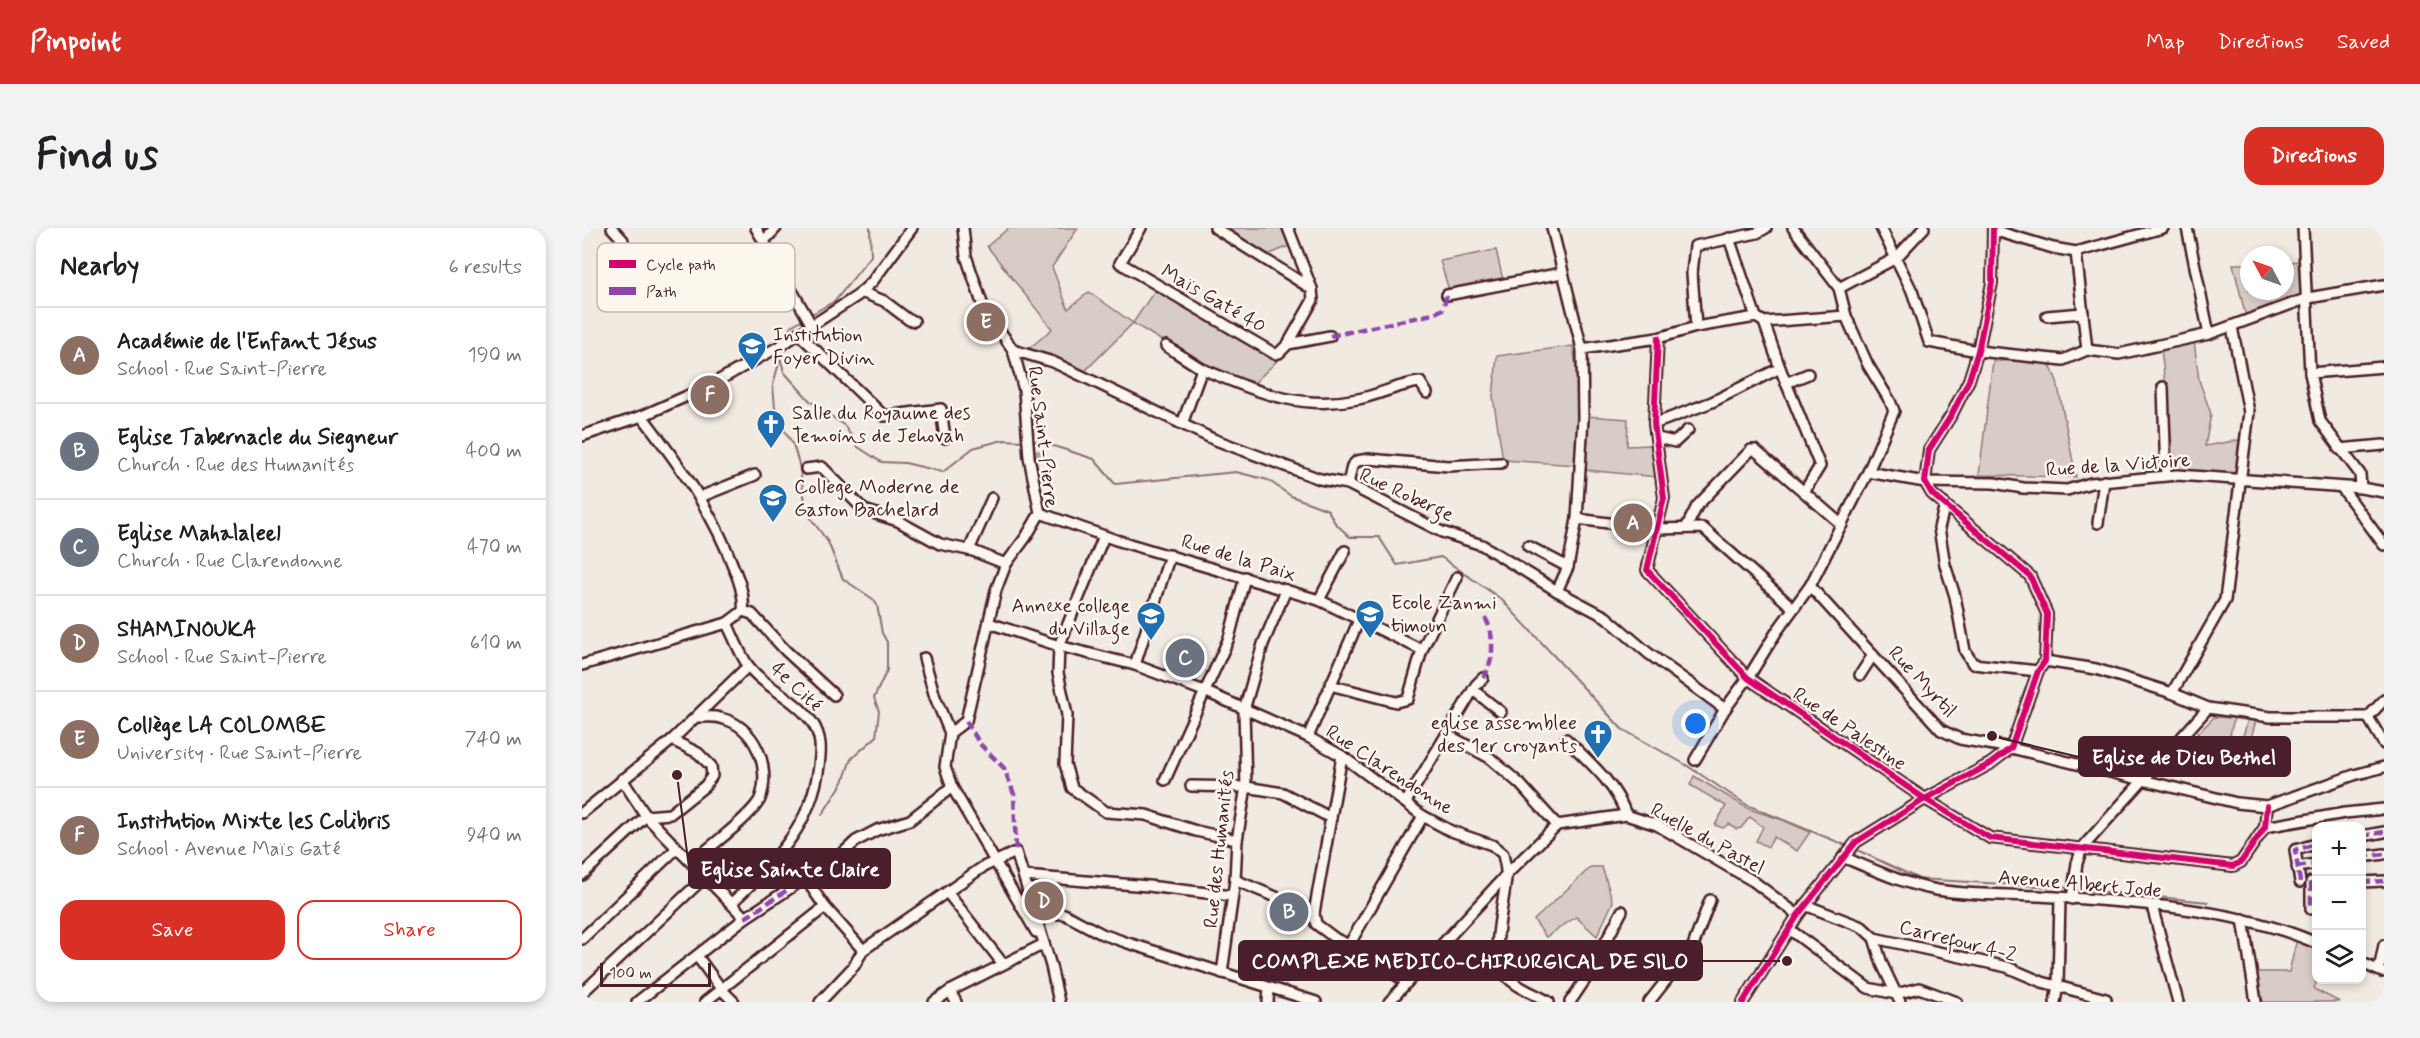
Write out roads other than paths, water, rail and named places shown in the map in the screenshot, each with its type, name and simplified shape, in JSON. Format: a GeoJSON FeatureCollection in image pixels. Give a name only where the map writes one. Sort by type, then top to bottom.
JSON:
{"type":"FeatureCollection","features":[{"type":"Feature","properties":{"kind":"street"},"geometry":{"type":"LineString","coordinates":[[612,228],[623,240]]}},
{"type":"Feature","properties":{"kind":"street"},"geometry":{"type":"LineString","coordinates":[[756,228],[764,241],[776,228]]}},
{"type":"Feature","properties":{"kind":"street","name":"Rue Saint-Pierre"},"geometry":{"type":"LineString","coordinates":[[950,733],[966,721],[996,590],[1006,564],[1040,513],[1028,448],[1024,390],[1013,350],[983,306],[966,256],[963,228]]}},
{"type":"Feature","properties":{"kind":"street","name":"Maïs Gaté 40"},"geometry":{"type":"LineString","coordinates":[[1141,228],[1120,263],[1275,354],[1288,344],[1330,336]]}},
{"type":"Feature","properties":{"kind":"street"},"geometry":{"type":"LineString","coordinates":[[1215,228],[1312,289]]}},
{"type":"Feature","properties":{"kind":"street"},"geometry":{"type":"LineString","coordinates":[[1288,228],[1312,289],[1313,300],[1288,344]]}},
{"type":"Feature","properties":{"kind":"street"},"geometry":{"type":"LineString","coordinates":[[1552,228],[1582,349],[1583,418],[1577,519],[1568,567],[1557,591]]}},
{"type":"Feature","properties":{"kind":"street"},"geometry":{"type":"LineString","coordinates":[[1723,228],[1756,317],[1764,322],[1846,316]]}},
{"type":"Feature","properties":{"kind":"street"},"geometry":{"type":"LineString","coordinates":[[1696,327],[1692,273],[1695,246],[1757,233],[1766,228]]}},
{"type":"Feature","properties":{"kind":"street"},"geometry":{"type":"LineString","coordinates":[[1695,760],[1725,709],[1810,586],[1868,472],[1894,411],[1846,316],[1839,288],[1793,228]]}},
{"type":"Feature","properties":{"kind":"street"},"geometry":{"type":"LineString","coordinates":[[1881,228],[1912,291],[1929,342],[1978,351],[2063,360],[2087,350],[2119,354],[2209,334],[2308,298],[2384,285]]}},
{"type":"Feature","properties":{"kind":"street"},"geometry":{"type":"LineString","coordinates":[[1839,288],[1896,258],[1924,228]]}},
{"type":"Feature","properties":{"kind":"street"},"geometry":{"type":"LineString","coordinates":[[1743,1002],[1805,905],[1856,842],[1925,799],[1990,764],[2012,748],[2038,671],[2045,661],[2047,614],[2030,576],[1932,494],[1925,482],[1929,450],[1952,414],[1969,380],[1978,351],[1992,283],[1993,229],[2053,248],[2076,252],[2163,228]]}},
{"type":"Feature","properties":{"kind":"street"},"geometry":{"type":"LineString","coordinates":[[2187,228],[2209,334]]}},
{"type":"Feature","properties":{"kind":"street"},"geometry":{"type":"LineString","coordinates":[[2303,228],[2310,373],[2320,421],[2360,474],[2361,488]]}},
{"type":"Feature","properties":{"kind":"street"},"geometry":{"type":"LineString","coordinates":[[582,436],[642,416],[705,388],[777,347],[810,322],[861,292],[872,282],[906,230]]}},
{"type":"Feature","properties":{"kind":"street"},"geometry":{"type":"LineString","coordinates":[[2076,252],[2087,350]]}},
{"type":"Feature","properties":{"kind":"street"},"geometry":{"type":"LineString","coordinates":[[1447,295],[1562,273]]}},
{"type":"Feature","properties":{"kind":"street"},"geometry":{"type":"LineString","coordinates":[[861,292],[884,301],[906,318],[914,321]]}},
{"type":"Feature","properties":{"kind":"street"},"geometry":{"type":"LineString","coordinates":[[795,296],[810,322]]}},
{"type":"Feature","properties":{"kind":"street"},"geometry":{"type":"LineString","coordinates":[[2047,316],[2083,313]]}},
{"type":"Feature","properties":{"kind":"street"},"geometry":{"type":"LineString","coordinates":[[1582,349],[1658,338],[1696,327],[1756,317]]}},
{"type":"Feature","properties":{"kind":"street"},"geometry":{"type":"LineString","coordinates":[[1764,322],[1820,466],[1804,492]]}},
{"type":"Feature","properties":{"kind":"street"},"geometry":{"type":"LineString","coordinates":[[2172,693],[2225,600],[2249,412],[2232,327]]}},
{"type":"Feature","properties":{"kind":"street"},"geometry":{"type":"LineString","coordinates":[[798,333],[884,416],[941,409],[945,438]]}},
{"type":"Feature","properties":{"kind":"street","name":"Rue de Palestine"},"geometry":{"type":"LineString","coordinates":[[1658,338],[1654,424],[1664,498],[1647,570],[1748,678],[1925,799],[1990,838],[2233,866],[2241,862],[2265,827],[2267,806]]}},
{"type":"Feature","properties":{"kind":"street"},"geometry":{"type":"LineString","coordinates":[[1166,346],[1202,369],[1270,396],[1293,402],[1312,404],[1347,401],[1378,395],[1409,383],[1420,382],[1427,393]]}},
{"type":"Feature","properties":{"kind":"street","name":"Rue Roberge"},"geometry":{"type":"LineString","coordinates":[[1013,350],[1053,362],[1213,439],[1320,479],[1348,484],[1442,532],[1482,545],[1557,591],[1606,617],[1648,653],[1725,709]]}},
{"type":"Feature","properties":{"kind":"street"},"geometry":{"type":"LineString","coordinates":[[2310,373],[2384,367]]}},
{"type":"Feature","properties":{"kind":"street"},"geometry":{"type":"LineString","coordinates":[[1654,424],[1712,402],[1780,368]]}},
{"type":"Feature","properties":{"kind":"street"},"geometry":{"type":"LineString","coordinates":[[1182,424],[1202,369]]}},
{"type":"Feature","properties":{"kind":"street"},"geometry":{"type":"LineString","coordinates":[[1786,383],[1808,374]]}},
{"type":"Feature","properties":{"kind":"street"},"geometry":{"type":"LineString","coordinates":[[2163,387],[2166,475]]}},
{"type":"Feature","properties":{"kind":"street"},"geometry":{"type":"LineString","coordinates":[[642,416],[700,497],[721,534],[740,582],[743,611]]}},
{"type":"Feature","properties":{"kind":"street"},"geometry":{"type":"LineString","coordinates":[[1657,438],[1675,442],[1688,430]]}},
{"type":"Feature","properties":{"kind":"street"},"geometry":{"type":"LineString","coordinates":[[2339,449],[2384,445]]}},
{"type":"Feature","properties":{"kind":"street"},"geometry":{"type":"LineString","coordinates":[[1686,528],[1697,507],[1751,450],[1755,450],[1842,525]]}},
{"type":"Feature","properties":{"kind":"street"},"geometry":{"type":"LineString","coordinates":[[1348,484],[1352,466],[1357,461],[1369,459],[1448,466],[1501,463]]}},
{"type":"Feature","properties":{"kind":"street"},"geometry":{"type":"LineString","coordinates":[[806,469],[822,467],[864,510],[898,521],[940,544],[969,550],[1006,564]]}},
{"type":"Feature","properties":{"kind":"street","name":"Rue de la Victoire"},"geometry":{"type":"LineString","coordinates":[[1868,472],[1925,482],[1994,483],[2023,488],[2067,490],[2104,481],[2166,475],[2361,488],[2384,492]]}},
{"type":"Feature","properties":{"kind":"street"},"geometry":{"type":"LineString","coordinates":[[700,497],[755,475]]}},
{"type":"Feature","properties":{"kind":"street"},"geometry":{"type":"LineString","coordinates":[[2098,523],[2104,481]]}},
{"type":"Feature","properties":{"kind":"street"},"geometry":{"type":"LineString","coordinates":[[2342,488],[2384,545]]}},
{"type":"Feature","properties":{"kind":"street"},"geometry":{"type":"LineString","coordinates":[[969,550],[992,498]]}},
{"type":"Feature","properties":{"kind":"street"},"geometry":{"type":"LineString","coordinates":[[1945,504],[1939,528],[1965,651],[1973,664],[2038,671]]}},
{"type":"Feature","properties":{"kind":"street","name":"Rue de la Paix"},"geometry":{"type":"LineString","coordinates":[[1040,513],[1104,536],[1319,600],[1422,651]]}},
{"type":"Feature","properties":{"kind":"street"},"geometry":{"type":"LineString","coordinates":[[1577,519],[1656,529],[1703,528],[1793,608]]}},
{"type":"Feature","properties":{"kind":"street"},"geometry":{"type":"LineString","coordinates":[[1104,536],[1059,646],[1058,673],[1066,715],[1065,764],[1072,788],[1106,812],[1146,815],[1196,831],[1236,840]]}},
{"type":"Feature","properties":{"kind":"street"},"geometry":{"type":"LineString","coordinates":[[1528,546],[1568,567]]}},
{"type":"Feature","properties":{"kind":"street"},"geometry":{"type":"LineString","coordinates":[[1319,600],[1345,551]]}},
{"type":"Feature","properties":{"kind":"street"},"geometry":{"type":"LineString","coordinates":[[1135,665],[1170,555]]}},
{"type":"Feature","properties":{"kind":"street"},"geometry":{"type":"LineString","coordinates":[[1165,780],[1229,638],[1245,577]]}},
{"type":"Feature","properties":{"kind":"street"},"geometry":{"type":"LineString","coordinates":[[1330,685],[1396,702],[1408,699],[1422,651],[1457,578]]}},
{"type":"Feature","properties":{"kind":"street","name":"Rue Myrtil"},"geometry":{"type":"LineString","coordinates":[[1810,586],[1941,730],[1960,740],[2012,748],[2237,803],[2267,806],[2354,775],[2384,767]]}},
{"type":"Feature","properties":{"kind":"street","name":"Rue des Humanités"},"geometry":{"type":"LineString","coordinates":[[1222,973],[1235,880],[1236,840],[1246,787],[1244,710],[1263,644],[1286,590]]}},
{"type":"Feature","properties":{"kind":"street"},"geometry":{"type":"LineString","coordinates":[[582,665],[726,623],[743,611]]}},
{"type":"Feature","properties":{"kind":"street"},"geometry":{"type":"LineString","coordinates":[[743,611],[752,614],[786,651],[834,695]]}},
{"type":"Feature","properties":{"kind":"street"},"geometry":{"type":"LineString","coordinates":[[1308,737],[1359,620]]}},
{"type":"Feature","properties":{"kind":"street","name":"Rue Clarendonne"},"geometry":{"type":"LineString","coordinates":[[989,622],[1059,646],[1135,665],[1204,691],[1308,737],[1342,756],[1424,816],[1451,831],[1492,845],[1503,854],[1507,874],[1498,958],[1502,970],[1511,980],[1546,1001]]}},
{"type":"Feature","properties":{"kind":"street","name":"4e Cité"},"geometry":{"type":"LineString","coordinates":[[726,623],[748,666],[794,702],[812,722],[822,748],[810,806],[792,837],[765,871],[732,903]]}},
{"type":"Feature","properties":{"kind":"street"},"geometry":{"type":"LineString","coordinates":[[1860,675],[1873,655]]}},
{"type":"Feature","properties":{"kind":"street"},"geometry":{"type":"LineString","coordinates":[[924,658],[935,697],[950,733],[945,767],[952,787],[1044,944]]}},
{"type":"Feature","properties":{"kind":"street"},"geometry":{"type":"LineString","coordinates":[[2045,661],[2096,669],[2172,693],[2208,708],[2270,717],[2368,717],[2384,700]]}},
{"type":"Feature","properties":{"kind":"street"},"geometry":{"type":"LineString","coordinates":[[582,813],[672,740],[748,666]]}},
{"type":"Feature","properties":{"kind":"street"},"geometry":{"type":"LineString","coordinates":[[1406,802],[1473,690],[1483,678]]}},
{"type":"Feature","properties":{"kind":"street"},"geometry":{"type":"LineString","coordinates":[[1473,690],[1501,711]]}},
{"type":"Feature","properties":{"kind":"street"},"geometry":{"type":"LineString","coordinates":[[2072,899],[2077,863],[2082,848],[2208,708]]}},
{"type":"Feature","properties":{"kind":"street"},"geometry":{"type":"LineString","coordinates":[[692,862],[740,823],[759,800],[764,771],[758,748],[744,730],[721,718],[697,717]]}},
{"type":"Feature","properties":{"kind":"street"},"geometry":{"type":"LineString","coordinates":[[2368,717],[2384,744]]}},
{"type":"Feature","properties":{"kind":"street"},"geometry":{"type":"LineString","coordinates":[[1389,1002],[1507,874],[1557,825],[1520,784],[1490,758],[1448,735]]}},
{"type":"Feature","properties":{"kind":"street"},"geometry":{"type":"LineString","coordinates":[[1566,739],[1621,799],[1626,815]]}},
{"type":"Feature","properties":{"kind":"street"},"geometry":{"type":"LineString","coordinates":[[582,874],[646,816],[670,814],[705,786],[712,776],[711,766],[698,753],[672,740]]}},
{"type":"Feature","properties":{"kind":"street"},"geometry":{"type":"LineString","coordinates":[[1342,756],[1314,913],[1316,924],[1336,939],[1407,982]]}},
{"type":"Feature","properties":{"kind":"street"},"geometry":{"type":"LineString","coordinates":[[622,779],[646,816],[745,918]]}},
{"type":"Feature","properties":{"kind":"street"},"geometry":{"type":"LineString","coordinates":[[1191,786],[1246,787],[1283,793],[1331,818]]}},
{"type":"Feature","properties":{"kind":"street"},"geometry":{"type":"LineString","coordinates":[[637,1002],[745,918],[856,841],[877,830],[910,820],[952,787]]}},
{"type":"Feature","properties":{"kind":"street"},"geometry":{"type":"LineString","coordinates":[[2265,827],[2344,813],[2384,809]]}},
{"type":"Feature","properties":{"kind":"street","name":"Ruelle du Pastel"},"geometry":{"type":"LineString","coordinates":[[1557,825],[1626,815],[1657,825],[1753,881],[1798,915]]}},
{"type":"Feature","properties":{"kind":"street"},"geometry":{"type":"LineString","coordinates":[[1349,945],[1424,816]]}},
{"type":"Feature","properties":{"kind":"street"},"geometry":{"type":"LineString","coordinates":[[2366,835],[2384,832]]}},
{"type":"Feature","properties":{"kind":"street"},"geometry":{"type":"LineString","coordinates":[[2312,845],[2295,850],[2296,882],[2312,882]]}},
{"type":"Feature","properties":{"kind":"street"},"geometry":{"type":"LineString","coordinates":[[582,939],[676,849]]}},
{"type":"Feature","properties":{"kind":"street"},"geometry":{"type":"LineString","coordinates":[[820,1002],[854,966],[863,950],[994,861],[1016,852],[1051,966],[1059,1002]]}},
{"type":"Feature","properties":{"kind":"street","name":"Avenue Albert Jode"},"geometry":{"type":"LineString","coordinates":[[1845,854],[1903,882],[1938,890],[2152,906],[2243,919],[2292,932],[2312,941]]}},
{"type":"Feature","properties":{"kind":"street"},"geometry":{"type":"LineString","coordinates":[[2366,857],[2384,854]]}},
{"type":"Feature","properties":{"kind":"street"},"geometry":{"type":"LineString","coordinates":[[2297,867],[2312,865]]}},
{"type":"Feature","properties":{"kind":"street"},"geometry":{"type":"LineString","coordinates":[[582,993],[706,876]]}},
{"type":"Feature","properties":{"kind":"street"},"geometry":{"type":"LineString","coordinates":[[1024,876],[1148,886],[1232,896]]}},
{"type":"Feature","properties":{"kind":"street"},"geometry":{"type":"LineString","coordinates":[[805,878],[825,907],[863,950]]}},
{"type":"Feature","properties":{"kind":"street"},"geometry":{"type":"LineString","coordinates":[[1235,880],[1314,913]]}},
{"type":"Feature","properties":{"kind":"street"},"geometry":{"type":"LineString","coordinates":[[2366,882],[2384,881]]}},
{"type":"Feature","properties":{"kind":"street"},"geometry":{"type":"LineString","coordinates":[[947,892],[1003,964]]}},
{"type":"Feature","properties":{"kind":"street"},"geometry":{"type":"LineString","coordinates":[[2055,1002],[2058,985],[2060,898]]}},
{"type":"Feature","properties":{"kind":"street"},"geometry":{"type":"LineString","coordinates":[[1649,1002],[1693,946],[1710,900]]}},
{"type":"Feature","properties":{"kind":"street"},"geometry":{"type":"LineString","coordinates":[[2311,909],[2312,900]]}},
{"type":"Feature","properties":{"kind":"street","name":"Carrefour 4-2"},"geometry":{"type":"LineString","coordinates":[[1805,905],[1862,927],[1874,938],[2007,967],[2042,982],[2106,1001]]}},
{"type":"Feature","properties":{"kind":"street"},"geometry":{"type":"LineString","coordinates":[[2152,906],[2178,1002]]}},
{"type":"Feature","properties":{"kind":"street"},"geometry":{"type":"LineString","coordinates":[[705,1002],[825,907]]}},
{"type":"Feature","properties":{"kind":"street"},"geometry":{"type":"LineString","coordinates":[[1570,1002],[1589,974],[1622,911]]}},
{"type":"Feature","properties":{"kind":"street"},"geometry":{"type":"LineString","coordinates":[[1035,913],[1064,914],[1102,934],[1316,1002]]}},
{"type":"Feature","properties":{"kind":"street"},"geometry":{"type":"LineString","coordinates":[[2243,919],[2256,1002]]}},
{"type":"Feature","properties":{"kind":"street"},"geometry":{"type":"LineString","coordinates":[[1789,929],[1868,988],[1898,998],[1919,988],[1957,1002]]}},
{"type":"Feature","properties":{"kind":"street"},"geometry":{"type":"LineString","coordinates":[[1874,938],[1882,964],[1898,998]]}},
{"type":"Feature","properties":{"kind":"street"},"geometry":{"type":"LineString","coordinates":[[934,1002],[950,991],[1044,944]]}},
{"type":"Feature","properties":{"kind":"street"},"geometry":{"type":"LineString","coordinates":[[2366,965],[2382,972],[2384,945]]}},
{"type":"Feature","properties":{"kind":"street"},"geometry":{"type":"LineString","coordinates":[[697,956],[722,990],[734,1002]]}},
{"type":"Feature","properties":{"kind":"street"},"geometry":{"type":"LineString","coordinates":[[1268,1002],[1269,988]]}},
{"type":"Feature","properties":{"kind":"street"},"geometry":{"type":"LineString","coordinates":[[950,991],[956,1002]]}},
{"type":"Feature","properties":{"kind":"waterway"},"geometry":{"type":"LineString","coordinates":[[810,315],[835,301],[871,256],[870,228]]}},
{"type":"Feature","properties":{"kind":"waterway"},"geometry":{"type":"LineString","coordinates":[[777,344],[791,326],[805,318]]}},
{"type":"Feature","properties":{"kind":"waterway"},"geometry":{"type":"LineString","coordinates":[[778,349],[784,372],[810,401],[845,426],[858,447],[881,462],[905,463],[943,472],[973,448],[1003,440],[1024,441]]}},
{"type":"Feature","properties":{"kind":"waterway"},"geometry":{"type":"LineString","coordinates":[[780,359],[773,385],[775,408],[782,427],[793,444],[799,464],[806,508],[828,542],[843,579],[873,599],[877,605],[882,633],[887,642],[887,670],[874,698],[879,711],[876,737],[851,759],[843,782],[822,815]]}},
{"type":"Feature","properties":{"kind":"waterway"},"geometry":{"type":"LineString","coordinates":[[1030,441],[1041,442],[1094,459],[1115,484],[1236,472],[1268,480],[1291,496],[1328,510],[1335,523],[1350,537],[1379,537],[1397,565],[1441,557],[1501,599],[1622,729],[1686,765],[1747,805],[1850,847]]}},
{"type":"Feature","properties":{"kind":"waterway"},"geometry":{"type":"LineString","coordinates":[[1031,455],[1039,454]]}},
{"type":"Feature","properties":{"kind":"waterway"},"geometry":{"type":"LineString","coordinates":[[1855,849],[1919,879],[2070,888]]}},
{"type":"Feature","properties":{"kind":"waterway"},"geometry":{"type":"LineString","coordinates":[[2077,889],[2208,902]]}},
{"type":"Feature","properties":{"kind":"place","name":"Collège LA COLOMBE"},"geometry":{"type":"Point","coordinates":[986,322]}},
{"type":"Feature","properties":{"kind":"place","name":"Institution Foyer Divin"},"geometry":{"type":"Point","coordinates":[752,372]}},
{"type":"Feature","properties":{"kind":"place","name":"Institution Mixte les Colibris"},"geometry":{"type":"Point","coordinates":[710,395]}},
{"type":"Feature","properties":{"kind":"place","name":"Salle du Royaume des Temoins de Jehovah"},"geometry":{"type":"Point","coordinates":[771,450]}},
{"type":"Feature","properties":{"kind":"place","name":"Académie de l'Enfant Jésus"},"geometry":{"type":"Point","coordinates":[1633,523]}},
{"type":"Feature","properties":{"kind":"place","name":"College Moderne de Gaston Bachelard"},"geometry":{"type":"Point","coordinates":[773,524]}},
{"type":"Feature","properties":{"kind":"place","name":"Ecole Zanmi timoun"},"geometry":{"type":"Point","coordinates":[1370,640]}},
{"type":"Feature","properties":{"kind":"place","name":"Annexe college du Village"},"geometry":{"type":"Point","coordinates":[1151,642]}},
{"type":"Feature","properties":{"kind":"place","name":"Eglise Mahalaleel"},"geometry":{"type":"Point","coordinates":[1185,658]}},
{"type":"Feature","properties":{"kind":"place","name":"Eglise de Dieu Bethel"},"geometry":{"type":"Point","coordinates":[1992,736]}},
{"type":"Feature","properties":{"kind":"place","name":"eglise assemblee des 1er croyants"},"geometry":{"type":"Point","coordinates":[1598,760]}},
{"type":"Feature","properties":{"kind":"place","name":"Eglise Sainte Claire"},"geometry":{"type":"Point","coordinates":[677,775]}},
{"type":"Feature","properties":{"kind":"place","name":"SHAMINOUKA"},"geometry":{"type":"Point","coordinates":[1044,901]}},
{"type":"Feature","properties":{"kind":"place","name":"Eglise Tabernacle du Siegneur"},"geometry":{"type":"Point","coordinates":[1289,912]}},
{"type":"Feature","properties":{"kind":"place","name":"COMPLEXE MEDICO-CHIRURGICAL DE SILO"},"geometry":{"type":"Point","coordinates":[1787,961]}}]}
